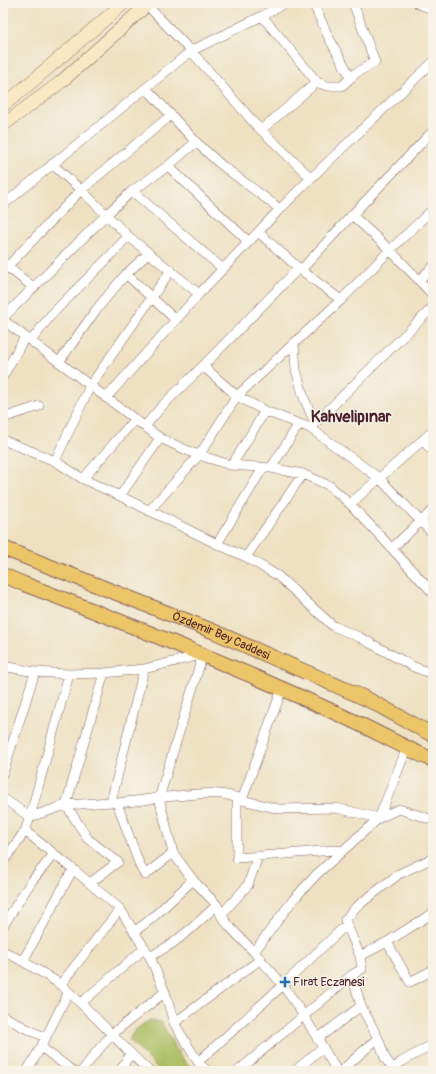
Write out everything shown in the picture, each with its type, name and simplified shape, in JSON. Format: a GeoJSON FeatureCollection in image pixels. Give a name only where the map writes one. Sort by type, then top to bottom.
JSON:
{"type":"FeatureCollection","features":[{"type":"Feature","properties":{"kind":"main road"},"geometry":{"type":"LineString","coordinates":[[3,105],[124,3]]}},
{"type":"Feature","properties":{"kind":"main road"},"geometry":{"type":"LineString","coordinates":[[3,125],[61,82],[148,4]]}},
{"type":"Feature","properties":{"kind":"main road","name":"Özdemir Bey Caddesi"},"geometry":{"type":"LineString","coordinates":[[3,548],[215,632],[367,699],[433,735]]}},
{"type":"Feature","properties":{"kind":"main road"},"geometry":{"type":"LineString","coordinates":[[3,575],[203,654],[352,720],[433,760]]}},
{"type":"Feature","properties":{"kind":"street"},"geometry":{"type":"LineString","coordinates":[[3,205],[191,51],[285,3]]}},
{"type":"Feature","properties":{"kind":"street"},"geometry":{"type":"LineString","coordinates":[[313,3],[329,38],[351,78]]}},
{"type":"Feature","properties":{"kind":"street"},"geometry":{"type":"LineString","coordinates":[[262,16],[317,82],[327,86],[342,86],[356,73],[375,62],[353,3]]}},
{"type":"Feature","properties":{"kind":"street"},"geometry":{"type":"LineString","coordinates":[[419,3],[433,8]]}},
{"type":"Feature","properties":{"kind":"street"},"geometry":{"type":"LineString","coordinates":[[148,4],[261,130],[311,178]]}},
{"type":"Feature","properties":{"kind":"street"},"geometry":{"type":"LineString","coordinates":[[106,398],[199,294],[280,209],[311,178],[432,66]]}},
{"type":"Feature","properties":{"kind":"street"},"geometry":{"type":"LineString","coordinates":[[261,130],[317,82]]}},
{"type":"Feature","properties":{"kind":"street"},"geometry":{"type":"LineString","coordinates":[[146,88],[196,142],[220,164],[280,209]]}},
{"type":"Feature","properties":{"kind":"street"},"geometry":{"type":"LineString","coordinates":[[34,288],[4,267],[81,190],[171,115]]}},
{"type":"Feature","properties":{"kind":"street"},"geometry":{"type":"LineString","coordinates":[[145,426],[162,406],[300,269],[433,131]]}},
{"type":"Feature","properties":{"kind":"street"},"geometry":{"type":"LineString","coordinates":[[196,142],[168,166],[132,191],[107,214],[3,319],[160,438],[193,452],[232,465],[267,468],[303,474],[330,486],[350,504],[433,593]]}},
{"type":"Feature","properties":{"kind":"street"},"geometry":{"type":"LineString","coordinates":[[52,164],[107,214],[128,236],[199,294]]}},
{"type":"Feature","properties":{"kind":"street"},"geometry":{"type":"LineString","coordinates":[[168,166],[249,242]]}},
{"type":"Feature","properties":{"kind":"street"},"geometry":{"type":"LineString","coordinates":[[132,191],[223,270]]}},
{"type":"Feature","properties":{"kind":"street"},"geometry":{"type":"LineString","coordinates":[[149,511],[200,454],[237,396],[341,300],[433,209]]}},
{"type":"Feature","properties":{"kind":"street"},"geometry":{"type":"LineString","coordinates":[[352,215],[390,250],[433,295]]}},
{"type":"Feature","properties":{"kind":"street"},"geometry":{"type":"LineString","coordinates":[[258,232],[300,269],[341,300]]}},
{"type":"Feature","properties":{"kind":"street"},"geometry":{"type":"LineString","coordinates":[[3,376],[28,339],[128,236]]}},
{"type":"Feature","properties":{"kind":"street"},"geometry":{"type":"LineString","coordinates":[[59,362],[96,310],[126,274],[149,254]]}},
{"type":"Feature","properties":{"kind":"street"},"geometry":{"type":"LineString","coordinates":[[419,280],[433,267]]}},
{"type":"Feature","properties":{"kind":"street"},"geometry":{"type":"LineString","coordinates":[[55,461],[90,386],[170,270]]}},
{"type":"Feature","properties":{"kind":"street"},"geometry":{"type":"LineString","coordinates":[[126,274],[176,320]]}},
{"type":"Feature","properties":{"kind":"street"},"geometry":{"type":"LineString","coordinates":[[203,366],[237,396],[265,411],[299,424],[313,425],[433,307]]}},
{"type":"Feature","properties":{"kind":"street"},"geometry":{"type":"LineString","coordinates":[[294,343],[296,370],[313,425],[379,478],[433,534]]}},
{"type":"Feature","properties":{"kind":"street"},"geometry":{"type":"LineString","coordinates":[[3,418],[39,406]]}},
{"type":"Feature","properties":{"kind":"street"},"geometry":{"type":"LineString","coordinates":[[232,465],[265,411]]}},
{"type":"Feature","properties":{"kind":"street"},"geometry":{"type":"LineString","coordinates":[[83,479],[135,419]]}},
{"type":"Feature","properties":{"kind":"street"},"geometry":{"type":"LineString","coordinates":[[217,544],[267,468],[299,424]]}},
{"type":"Feature","properties":{"kind":"street"},"geometry":{"type":"LineString","coordinates":[[350,504],[433,431]]}},
{"type":"Feature","properties":{"kind":"street"},"geometry":{"type":"LineString","coordinates":[[120,496],[160,438]]}},
{"type":"Feature","properties":{"kind":"street"},"geometry":{"type":"LineString","coordinates":[[3,440],[55,461],[83,479],[217,544],[246,556],[278,576],[333,626],[359,637],[414,667],[433,674]]}},
{"type":"Feature","properties":{"kind":"street"},"geometry":{"type":"LineString","coordinates":[[423,441],[433,451]]}},
{"type":"Feature","properties":{"kind":"street"},"geometry":{"type":"LineString","coordinates":[[246,556],[303,474]]}},
{"type":"Feature","properties":{"kind":"street"},"geometry":{"type":"LineString","coordinates":[[392,548],[433,510]]}},
{"type":"Feature","properties":{"kind":"street"},"geometry":{"type":"LineString","coordinates":[[3,666],[35,672],[69,674],[104,673],[144,669],[203,654]]}},
{"type":"Feature","properties":{"kind":"street"},"geometry":{"type":"LineString","coordinates":[[203,654],[159,798],[173,853],[193,880],[218,905],[221,916],[233,931],[261,959],[283,985],[304,1016],[337,1071]]}},
{"type":"Feature","properties":{"kind":"street"},"geometry":{"type":"LineString","coordinates":[[144,669],[114,803],[145,875],[173,853]]}},
{"type":"Feature","properties":{"kind":"street"},"geometry":{"type":"LineString","coordinates":[[3,773],[35,672]]}},
{"type":"Feature","properties":{"kind":"street"},"geometry":{"type":"LineString","coordinates":[[90,883],[118,862],[88,839],[66,805],[104,673]]}},
{"type":"Feature","properties":{"kind":"street"},"geometry":{"type":"LineString","coordinates":[[3,862],[25,831],[30,817],[69,674]]}},
{"type":"Feature","properties":{"kind":"street"},"geometry":{"type":"LineString","coordinates":[[282,689],[240,799],[237,858],[334,850],[342,852]]}},
{"type":"Feature","properties":{"kind":"street"},"geometry":{"type":"LineString","coordinates":[[380,818],[407,748]]}},
{"type":"Feature","properties":{"kind":"street"},"geometry":{"type":"LineString","coordinates":[[30,817],[66,805],[114,803],[195,794],[216,794],[279,809],[336,808],[380,818]]}},
{"type":"Feature","properties":{"kind":"street"},"geometry":{"type":"LineString","coordinates":[[3,798],[30,817]]}},
{"type":"Feature","properties":{"kind":"street"},"geometry":{"type":"LineString","coordinates":[[254,952],[293,900],[317,874],[380,818],[399,809],[433,820]]}},
{"type":"Feature","properties":{"kind":"street"},"geometry":{"type":"LineString","coordinates":[[25,831],[120,909],[150,957],[165,992],[174,1023],[198,1062],[207,1071]]}},
{"type":"Feature","properties":{"kind":"street"},"geometry":{"type":"LineString","coordinates":[[3,926],[31,882],[54,854]]}},
{"type":"Feature","properties":{"kind":"street"},"geometry":{"type":"LineString","coordinates":[[221,916],[248,885],[258,856]]}},
{"type":"Feature","properties":{"kind":"street"},"geometry":{"type":"LineString","coordinates":[[238,1071],[352,975],[362,969],[360,956],[345,920],[356,907],[399,874],[433,858]]}},
{"type":"Feature","properties":{"kind":"street"},"geometry":{"type":"LineString","coordinates":[[22,961],[73,869]]}},
{"type":"Feature","properties":{"kind":"street"},"geometry":{"type":"LineString","coordinates":[[134,932],[151,919],[193,880]]}},
{"type":"Feature","properties":{"kind":"street"},"geometry":{"type":"LineString","coordinates":[[150,957],[173,943],[218,905]]}},
{"type":"Feature","properties":{"kind":"street"},"geometry":{"type":"LineString","coordinates":[[60,985],[120,909]]}},
{"type":"Feature","properties":{"kind":"street"},"geometry":{"type":"LineString","coordinates":[[360,956],[387,942],[433,913]]}},
{"type":"Feature","properties":{"kind":"street"},"geometry":{"type":"LineString","coordinates":[[198,1062],[283,985],[347,924]]}},
{"type":"Feature","properties":{"kind":"street"},"geometry":{"type":"LineString","coordinates":[[387,942],[410,982],[433,970]]}},
{"type":"Feature","properties":{"kind":"street"},"geometry":{"type":"LineString","coordinates":[[81,1003],[145,948]]}},
{"type":"Feature","properties":{"kind":"street"},"geometry":{"type":"LineString","coordinates":[[3,951],[60,985],[81,1003],[130,1054],[149,1071]]}},
{"type":"Feature","properties":{"kind":"street"},"geometry":{"type":"LineString","coordinates":[[174,1023],[261,959]]}},
{"type":"Feature","properties":{"kind":"street"},"geometry":{"type":"LineString","coordinates":[[352,975],[361,1006],[378,1038],[385,1058],[395,1069],[428,1047]]}},
{"type":"Feature","properties":{"kind":"street"},"geometry":{"type":"LineString","coordinates":[[27,1071],[41,1047],[68,992]]}},
{"type":"Feature","properties":{"kind":"street"},"geometry":{"type":"LineString","coordinates":[[82,1071],[112,1034],[165,992]]}},
{"type":"Feature","properties":{"kind":"street"},"geometry":{"type":"LineString","coordinates":[[317,1039],[361,1006]]}},
{"type":"Feature","properties":{"kind":"street"},"geometry":{"type":"LineString","coordinates":[[3,1016],[28,1030],[45,1037]]}},
{"type":"Feature","properties":{"kind":"street"},"geometry":{"type":"LineString","coordinates":[[341,1071],[378,1038]]}},
{"type":"Feature","properties":{"kind":"street"},"geometry":{"type":"LineString","coordinates":[[41,1047],[72,1071]]}},
{"type":"Feature","properties":{"kind":"street"},"geometry":{"type":"LineString","coordinates":[[294,1071],[323,1047]]}},
{"type":"Feature","properties":{"kind":"street"},"geometry":{"type":"LineString","coordinates":[[120,1071],[130,1054]]}},
{"type":"Feature","properties":{"kind":"green space"},"geometry":{"type":"Polygon","coordinates":[[[150,1020],[161,1022],[180,1056],[194,1071],[160,1071],[129,1040],[135,1030],[150,1020]]]}},
{"type":"Feature","properties":{"kind":"place","name":"Fırat Eczanesi"},"geometry":{"type":"Point","coordinates":[285,982]}},
{"type":"Feature","properties":{"kind":"district","name":"Kahvelipınar"},"geometry":{"type":"Point","coordinates":[351,416]}}]}
